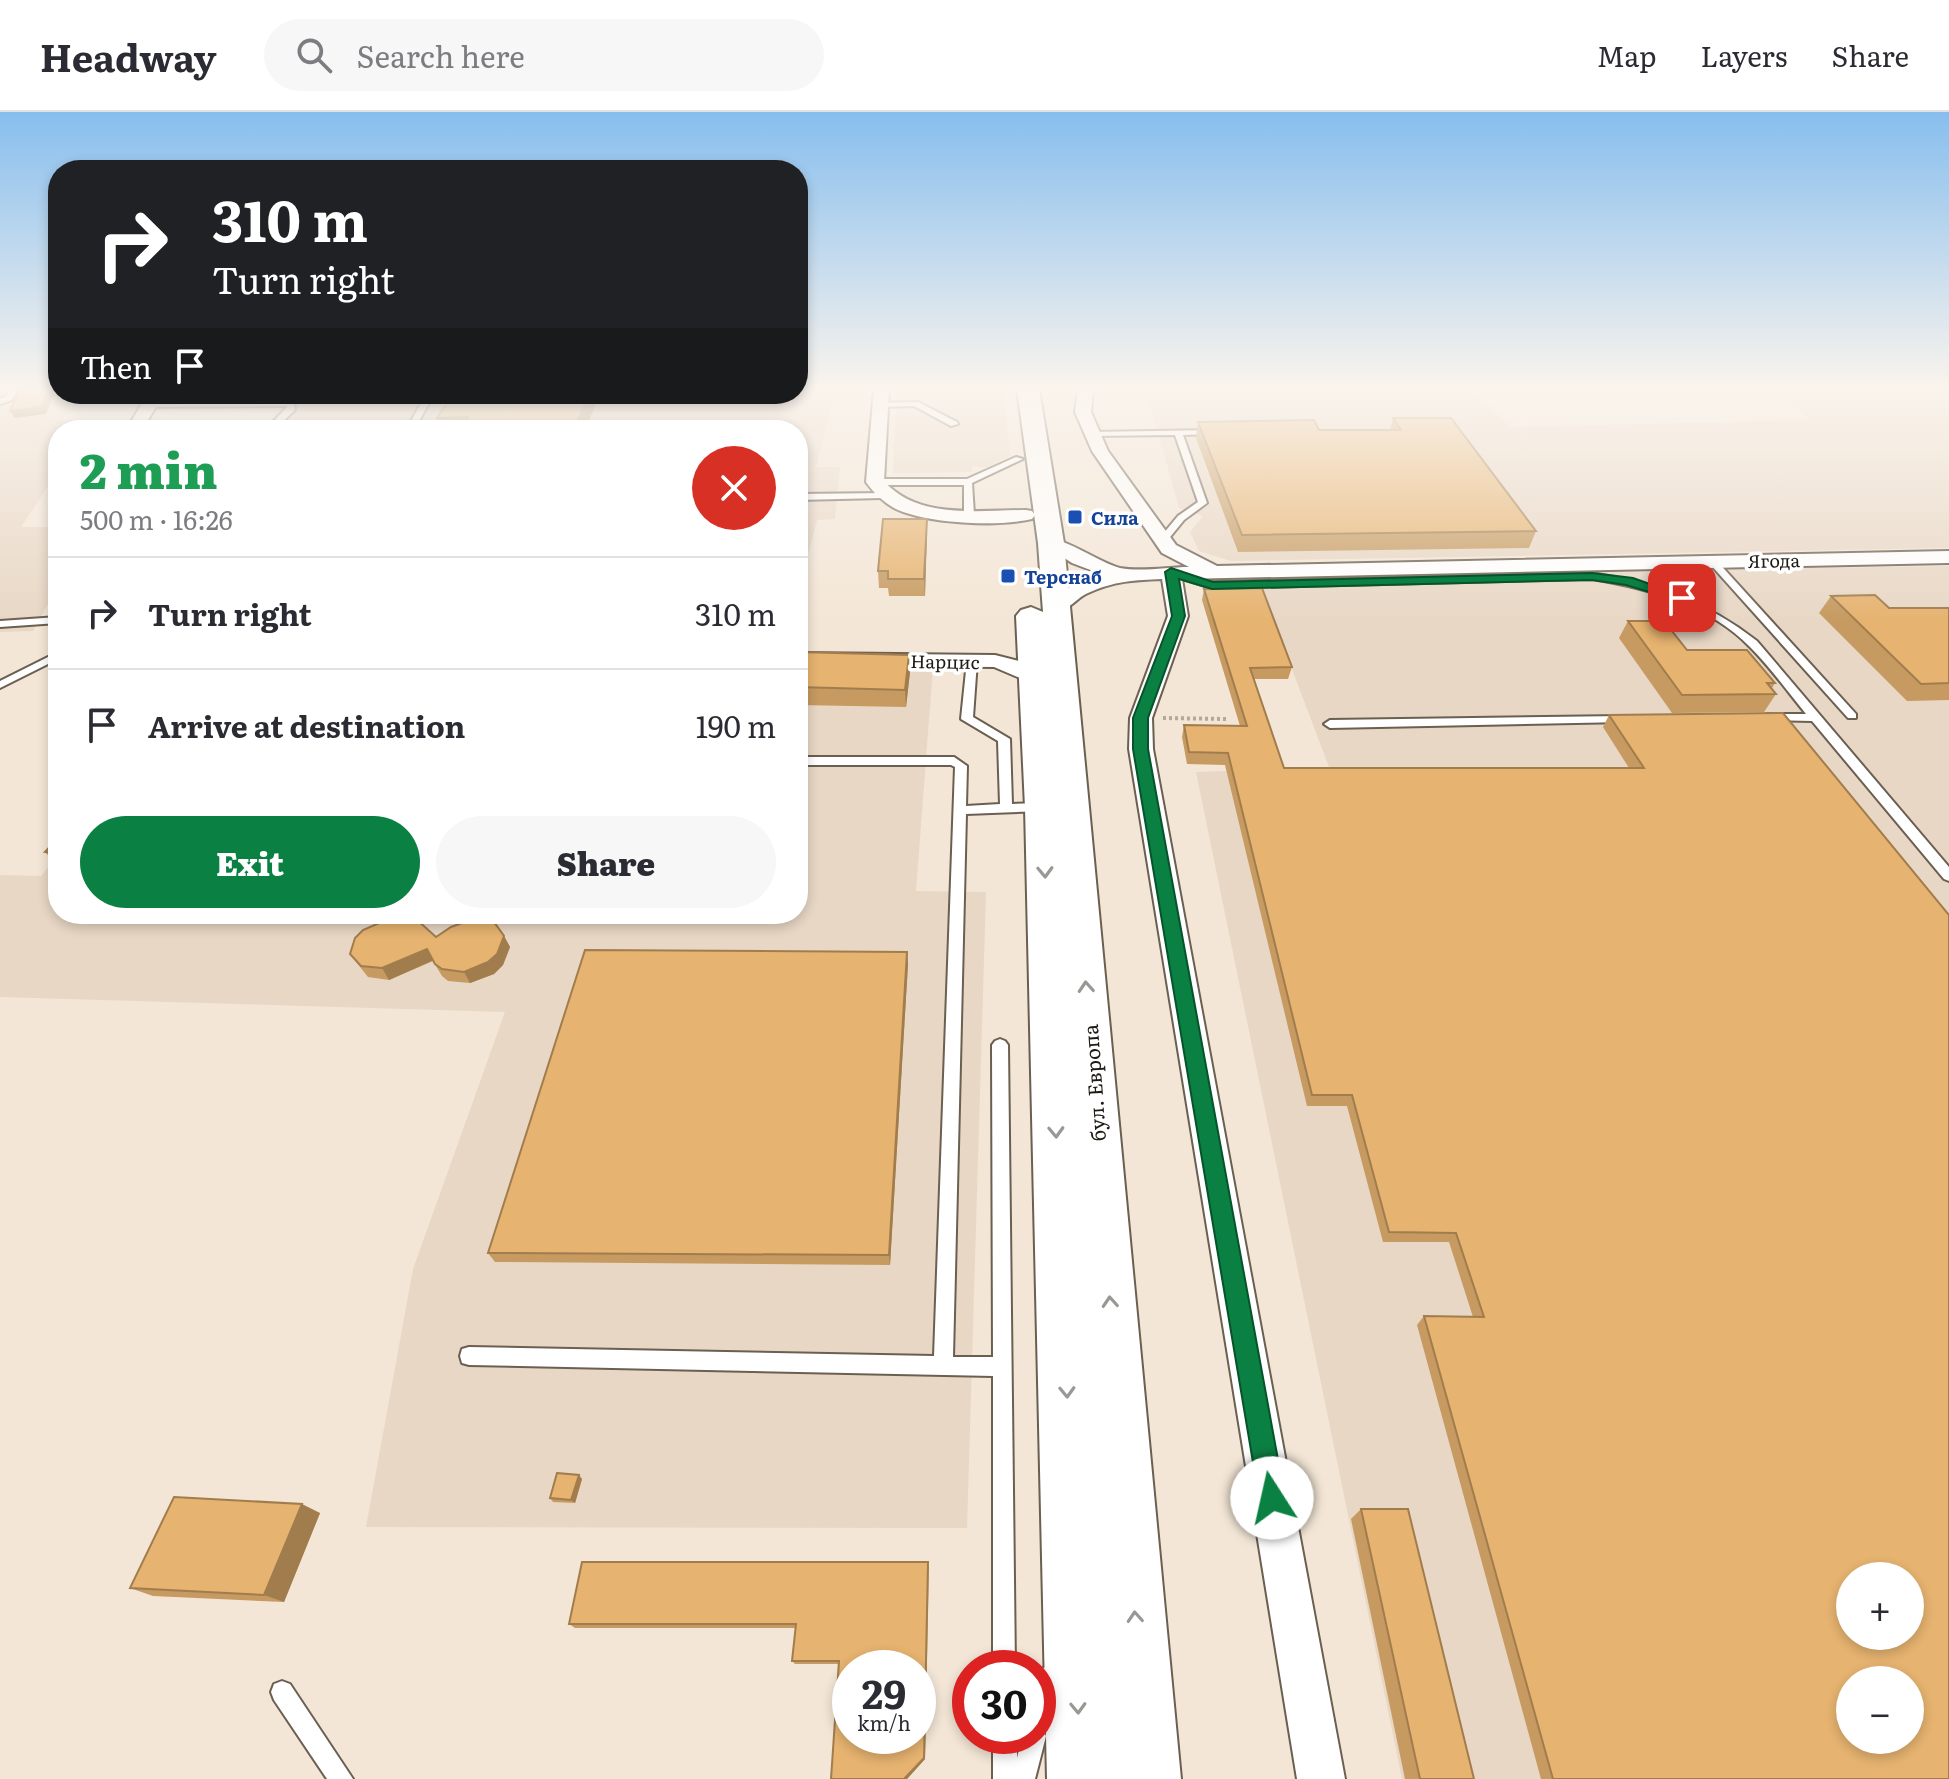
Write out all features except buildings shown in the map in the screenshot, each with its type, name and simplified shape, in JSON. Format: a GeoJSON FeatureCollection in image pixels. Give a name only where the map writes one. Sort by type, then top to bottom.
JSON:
{"type":"FeatureCollection","features":[{"type":"Feature","properties":{"kind":"main road","name":"бул. Европа"},"geometry":{"type":"LineString","coordinates":[[1021,467],[1057,606],[1147,1779]]}},
{"type":"Feature","properties":{"kind":"main road","name":"бул. Европа"},"geometry":{"type":"LineString","coordinates":[[1034,467],[1039,529],[1020,662],[1024,808],[1074,1579],[1081,1779]]}},
{"type":"Feature","properties":{"kind":"street"},"geometry":{"type":"LineString","coordinates":[[879,467],[879,488],[902,506],[928,513],[969,515],[1039,529],[1079,559],[1119,574]]}},
{"type":"Feature","properties":{"kind":"street"},"geometry":{"type":"LineString","coordinates":[[1109,467],[1161,559],[1178,616],[1141,718],[1141,749],[1321,1779]]}},
{"type":"Feature","properties":{"kind":"street","name":"Ягода"},"geometry":{"type":"LineString","coordinates":[[1119,574],[1161,559],[1213,571],[1949,557]]}},
{"type":"Feature","properties":{"kind":"street"},"geometry":{"type":"LineString","coordinates":[[1057,606],[1077,590],[1119,574]]}},
{"type":"Feature","properties":{"kind":"street","name":"Нарцис"},"geometry":{"type":"LineString","coordinates":[[808,659],[1020,662]]}},
{"type":"Feature","properties":{"kind":"lane"},"geometry":{"type":"LineString","coordinates":[[808,496],[968,482],[1002,467]]}},
{"type":"Feature","properties":{"kind":"lane"},"geometry":{"type":"LineString","coordinates":[[1190,467],[1203,503],[1181,518],[1161,559],[1212,585],[1592,576],[1628,581],[1682,598],[1733,626],[1753,643],[1949,876]]}},
{"type":"Feature","properties":{"kind":"lane"},"geometry":{"type":"LineString","coordinates":[[968,482],[969,515]]}},
{"type":"Feature","properties":{"kind":"lane"},"geometry":{"type":"LineString","coordinates":[[1713,562],[1852,716]]}},
{"type":"Feature","properties":{"kind":"lane"},"geometry":{"type":"LineString","coordinates":[[0,624],[48,621]]}},
{"type":"Feature","properties":{"kind":"lane"},"geometry":{"type":"LineString","coordinates":[[0,685],[48,660]]}},
{"type":"Feature","properties":{"kind":"lane"},"geometry":{"type":"LineString","coordinates":[[960,810],[1024,808],[1004,739],[967,719],[972,661]]}},
{"type":"Feature","properties":{"kind":"lane"},"geometry":{"type":"LineString","coordinates":[[1753,718],[1815,717]]}},
{"type":"Feature","properties":{"kind":"lane"},"geometry":{"type":"LineString","coordinates":[[1330,724],[1643,720]]}},
{"type":"Feature","properties":{"kind":"lane"},"geometry":{"type":"LineString","coordinates":[[808,761],[954,761],[961,766],[943,1365]]}},
{"type":"Feature","properties":{"kind":"lane"},"geometry":{"type":"LineString","coordinates":[[1000,1045],[1004,1650]]}},
{"type":"Feature","properties":{"kind":"lane"},"geometry":{"type":"LineString","coordinates":[[469,1356],[1002,1367]]}},
{"type":"Feature","properties":{"kind":"lane"},"geometry":{"type":"LineString","coordinates":[[1056,1650],[1074,1579]]}},
{"type":"Feature","properties":{"kind":"lane"},"geometry":{"type":"LineString","coordinates":[[282,1692],[341,1779]]}},
{"type":"Feature","properties":{"kind":"lane"},"geometry":{"type":"LineString","coordinates":[[1005,1754],[1005,1779]]}},
{"type":"Feature","properties":{"kind":"lane"},"geometry":{"type":"LineString","coordinates":[[1023,1779],[1029,1754]]}},
{"type":"Feature","properties":{"kind":"path"},"geometry":{"type":"LineString","coordinates":[[1141,718],[1226,719]]}},
{"type":"Feature","properties":{"kind":"shaded area"},"geometry":{"type":"Polygon","coordinates":[[[0,467],[48,467],[48,486],[21,527],[48,527],[48,604],[33,631],[0,632],[0,467]]]}},
{"type":"Feature","properties":{"kind":"shaded area"},"geometry":{"type":"Polygon","coordinates":[[[808,467],[840,467],[835,519],[817,520],[808,555],[808,467]]]}},
{"type":"Feature","properties":{"kind":"shaded area"},"geometry":{"type":"Polygon","coordinates":[[[893,467],[987,467],[972,467],[972,472],[893,473],[893,467]]]}},
{"type":"Feature","properties":{"kind":"shaded area"},"geometry":{"type":"Polygon","coordinates":[[[1168,467],[1949,467],[1949,548],[1231,561],[1199,551],[1190,532],[1203,516],[1179,508],[1168,467]]]}},
{"type":"Feature","properties":{"kind":"shaded area"},"geometry":{"type":"Polygon","coordinates":[[[1949,566],[1949,1779],[1402,1779],[1196,772],[1329,767],[1257,577],[1949,566]]]}},
{"type":"Feature","properties":{"kind":"shaded area"},"geometry":{"type":"Polygon","coordinates":[[[808,665],[933,667],[916,891],[986,892],[967,1528],[366,1527],[413,1269],[505,1012],[0,997],[0,875],[41,876],[48,867],[48,924],[808,924],[808,665]]]}},
{"type":"Feature","properties":{"kind":"place","name":"Сила"},"geometry":{"type":"Point","coordinates":[1075,517]}},
{"type":"Feature","properties":{"kind":"place","name":"Терснаб"},"geometry":{"type":"Point","coordinates":[1008,576]}},
{"type":"Feature","properties":{"kind":"route"},"geometry":{"type":"LineString","coordinates":[[1272,1498],[1141,749],[1141,718],[1178,616],[1171,572],[1212,585],[1592,576],[1628,581],[1682,598]]}}]}
